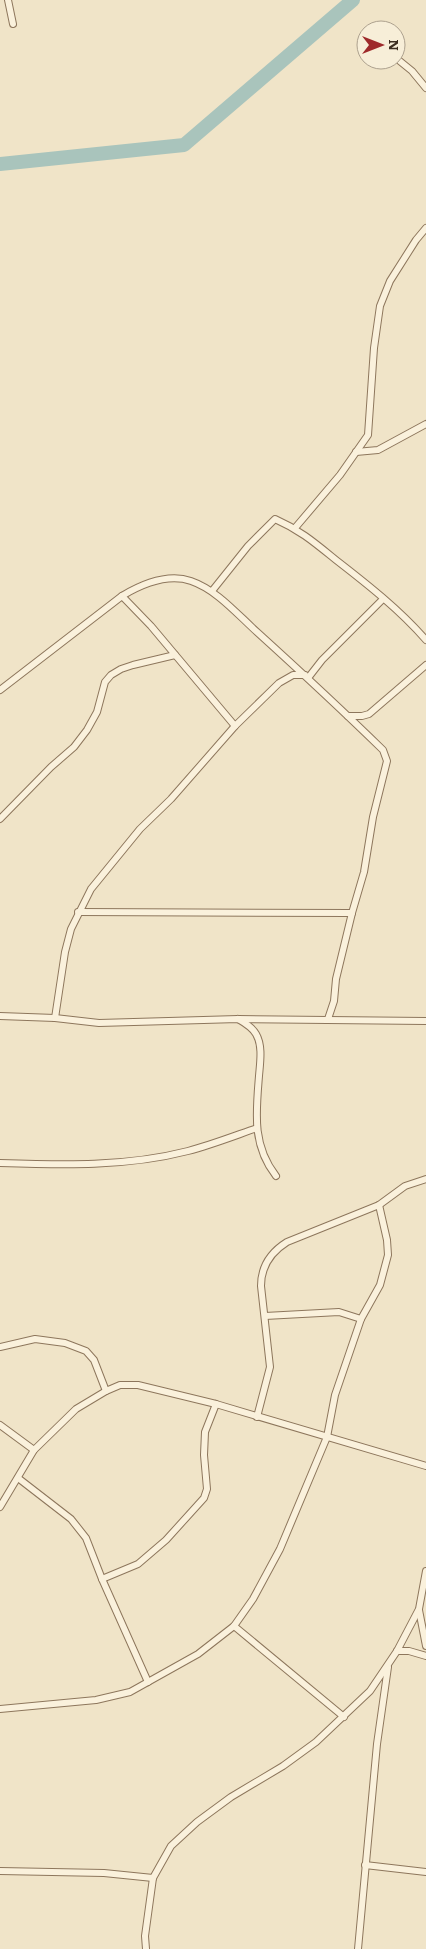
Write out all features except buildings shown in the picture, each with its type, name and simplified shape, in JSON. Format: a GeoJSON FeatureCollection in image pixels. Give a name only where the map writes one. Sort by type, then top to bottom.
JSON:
{"type":"FeatureCollection","features":[{"type":"Feature","properties":{"kind":"street"},"geometry":{"type":"LineString","coordinates":[[8,0],[13,24]]}},
{"type":"Feature","properties":{"kind":"street"},"geometry":{"type":"LineString","coordinates":[[406,66],[426,88]]}},
{"type":"Feature","properties":{"kind":"street"},"geometry":{"type":"LineString","coordinates":[[296,528],[340,475],[368,435],[374,348],[380,306],[390,281],[416,240],[426,228]]}},
{"type":"Feature","properties":{"kind":"street"},"geometry":{"type":"LineString","coordinates":[[356,452],[378,450],[426,424]]}},
{"type":"Feature","properties":{"kind":"street"},"geometry":{"type":"LineString","coordinates":[[212,592],[248,546],[275,519],[296,528],[383,599],[426,640]]}},
{"type":"Feature","properties":{"kind":"street"},"geometry":{"type":"LineString","coordinates":[[0,690],[122,596],[156,580],[180,579],[192,581],[212,592],[383,750],[387,761],[373,817],[364,872],[352,912],[336,979],[334,1001],[328,1019]]}},
{"type":"Feature","properties":{"kind":"street"},"geometry":{"type":"LineString","coordinates":[[122,596],[236,726]]}},
{"type":"Feature","properties":{"kind":"street"},"geometry":{"type":"LineString","coordinates":[[306,677],[383,599]]}},
{"type":"Feature","properties":{"kind":"street"},"geometry":{"type":"LineString","coordinates":[[0,819],[51,767],[74,747],[98,712],[104,682],[111,675],[121,668],[174,655]]}},
{"type":"Feature","properties":{"kind":"street"},"geometry":{"type":"LineString","coordinates":[[348,716],[369,714],[426,665]]}},
{"type":"Feature","properties":{"kind":"street"},"geometry":{"type":"LineString","coordinates":[[55,1018],[65,952],[71,929],[91,889],[140,829],[171,799],[236,726],[279,684],[294,675],[306,677]]}},
{"type":"Feature","properties":{"kind":"street"},"geometry":{"type":"LineString","coordinates":[[78,912],[352,912]]}},
{"type":"Feature","properties":{"kind":"street"},"geometry":{"type":"LineString","coordinates":[[0,1016],[55,1018],[99,1023],[238,1019],[426,1020]]}},
{"type":"Feature","properties":{"kind":"street"},"geometry":{"type":"LineString","coordinates":[[238,1019],[253,1029],[258,1040],[261,1059],[257,1128],[262,1155],[276,1176]]}},
{"type":"Feature","properties":{"kind":"street"},"geometry":{"type":"LineString","coordinates":[[0,1163],[76,1166],[161,1157],[189,1151],[257,1128]]}},
{"type":"Feature","properties":{"kind":"street"},"geometry":{"type":"LineString","coordinates":[[257,1417],[270,1366],[261,1280],[267,1261],[274,1252],[287,1242],[379,1205],[405,1186],[426,1179]]}},
{"type":"Feature","properties":{"kind":"street"},"geometry":{"type":"LineString","coordinates":[[0,1709],[96,1700],[130,1692],[198,1654],[234,1626],[253,1599],[280,1549],[327,1436],[335,1396],[362,1319],[380,1285],[388,1255],[387,1240],[379,1205]]}},
{"type":"Feature","properties":{"kind":"street"},"geometry":{"type":"LineString","coordinates":[[265,1316],[339,1312],[362,1319]]}},
{"type":"Feature","properties":{"kind":"street"},"geometry":{"type":"LineString","coordinates":[[0,1347],[35,1339],[66,1343],[86,1351],[94,1360],[106,1390]]}},
{"type":"Feature","properties":{"kind":"street"},"geometry":{"type":"LineString","coordinates":[[0,1508],[34,1450],[76,1409],[106,1390],[120,1385],[138,1385],[216,1404],[426,1466]]}},
{"type":"Feature","properties":{"kind":"street"},"geometry":{"type":"LineString","coordinates":[[102,1579],[138,1564],[166,1540],[204,1498],[207,1489],[204,1455],[205,1432],[216,1404]]}},
{"type":"Feature","properties":{"kind":"street"},"geometry":{"type":"LineString","coordinates":[[0,1425],[34,1450]]}},
{"type":"Feature","properties":{"kind":"street"},"geometry":{"type":"LineString","coordinates":[[18,1478],[79,1527],[86,1538],[102,1579],[148,1682]]}},
{"type":"Feature","properties":{"kind":"street"},"geometry":{"type":"LineString","coordinates":[[146,1949],[145,1936],[149,1899],[154,1878],[171,1846],[197,1822],[231,1797],[283,1766],[316,1742],[370,1691],[397,1651],[419,1609],[426,1571]]}},
{"type":"Feature","properties":{"kind":"street"},"geometry":{"type":"LineString","coordinates":[[419,1609],[426,1646]]}},
{"type":"Feature","properties":{"kind":"street"},"geometry":{"type":"LineString","coordinates":[[234,1626],[344,1717]]}},
{"type":"Feature","properties":{"kind":"street"},"geometry":{"type":"LineString","coordinates":[[397,1651],[410,1651],[426,1656]]}},
{"type":"Feature","properties":{"kind":"street"},"geometry":{"type":"LineString","coordinates":[[358,1949],[378,1744],[389,1663]]}},
{"type":"Feature","properties":{"kind":"street"},"geometry":{"type":"LineString","coordinates":[[365,1865],[426,1872]]}},
{"type":"Feature","properties":{"kind":"street"},"geometry":{"type":"LineString","coordinates":[[0,1871],[104,1874],[154,1878]]}},
{"type":"Feature","properties":{"kind":"waterway"},"geometry":{"type":"LineString","coordinates":[[0,164],[184,145],[353,0]]}}]}
